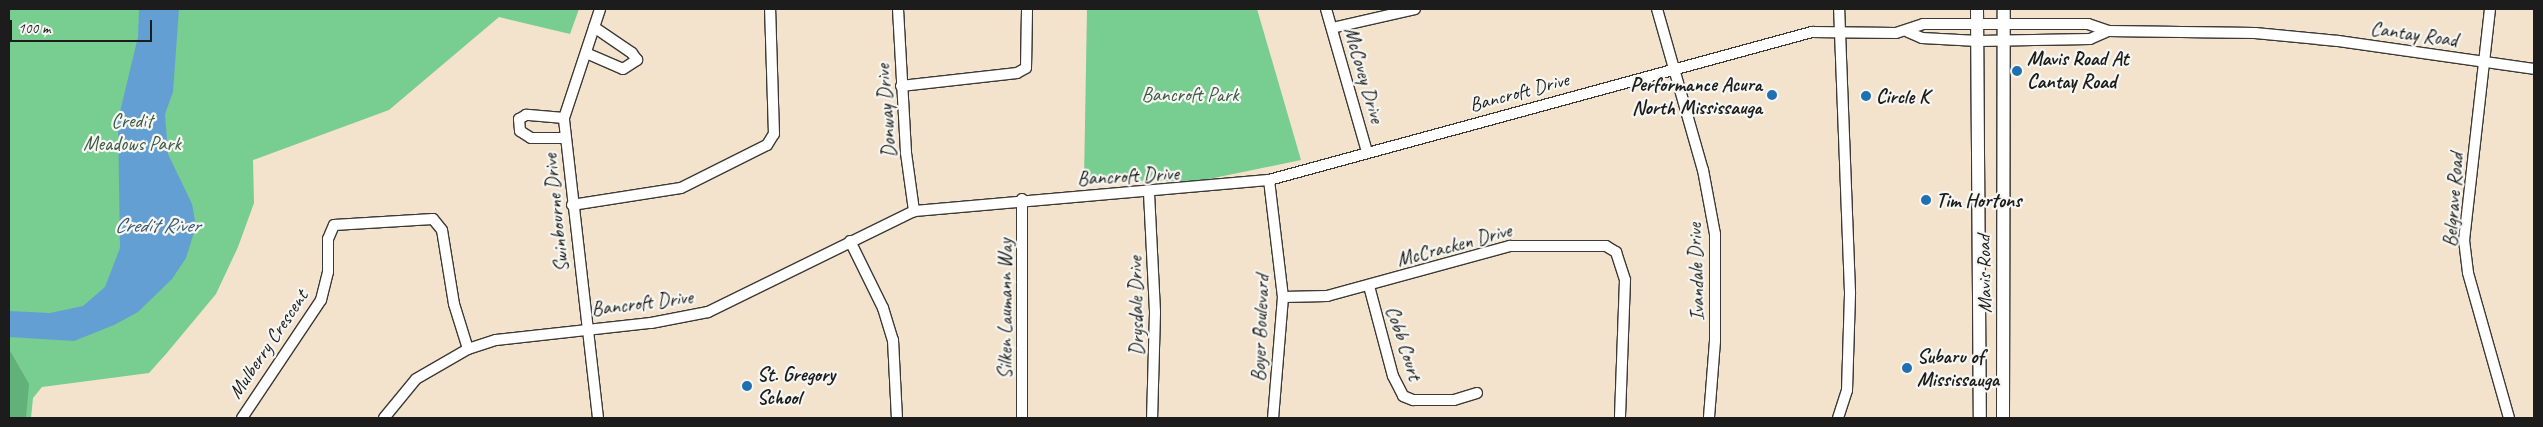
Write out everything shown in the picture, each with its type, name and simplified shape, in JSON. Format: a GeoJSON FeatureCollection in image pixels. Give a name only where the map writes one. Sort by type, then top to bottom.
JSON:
{"type":"FeatureCollection","features":[{"type":"Feature","properties":{"kind":"main road","name":"Mavis Road"},"geometry":{"type":"LineString","coordinates":[[1977,9],[1980,418]]}},
{"type":"Feature","properties":{"kind":"main road","name":"Mavis Road"},"geometry":{"type":"LineString","coordinates":[[2003,418],[2004,9]]}},
{"type":"Feature","properties":{"kind":"street","name":"Swinbourne Drive"},"geometry":{"type":"LineString","coordinates":[[598,418],[572,205],[564,118],[600,9]]}},
{"type":"Feature","properties":{"kind":"street"},"geometry":{"type":"LineString","coordinates":[[572,205],[681,188],[767,145],[774,134],[770,9]]}},
{"type":"Feature","properties":{"kind":"street","name":"Donway Drive"},"geometry":{"type":"LineString","coordinates":[[898,9],[902,86],[914,211]]}},
{"type":"Feature","properties":{"kind":"street"},"geometry":{"type":"LineString","coordinates":[[902,86],[1017,73],[1026,68],[1027,9]]}},
{"type":"Feature","properties":{"kind":"street","name":"McCovey Drive"},"geometry":{"type":"LineString","coordinates":[[1326,9],[1367,152]]}},
{"type":"Feature","properties":{"kind":"street"},"geometry":{"type":"LineString","coordinates":[[1332,28],[1416,9]]}},
{"type":"Feature","properties":{"kind":"street"},"geometry":{"type":"LineString","coordinates":[[1657,9],[1675,69]]}},
{"type":"Feature","properties":{"kind":"street"},"geometry":{"type":"LineString","coordinates":[[1838,418],[1847,390],[1850,292],[1842,32],[1839,9]]}},
{"type":"Feature","properties":{"kind":"street","name":"Belgrave Road"},"geometry":{"type":"LineString","coordinates":[[2490,9],[2464,240],[2468,273],[2509,418]]}},
{"type":"Feature","properties":{"kind":"street","name":"Bancroft Drive"},"geometry":{"type":"LineString","coordinates":[[1908,32],[1923,24],[1977,24]]}},
{"type":"Feature","properties":{"kind":"street","name":"Cantay Road"},"geometry":{"type":"LineString","coordinates":[[1977,24],[2088,24],[2108,30],[2255,33],[2534,69]]}},
{"type":"Feature","properties":{"kind":"street"},"geometry":{"type":"LineString","coordinates":[[586,53],[623,69],[637,60],[632,52],[594,27]]}},
{"type":"Feature","properties":{"kind":"street","name":"Cantay Road"},"geometry":{"type":"LineString","coordinates":[[1978,41],[2090,39],[2108,30]]}},
{"type":"Feature","properties":{"kind":"street","name":"Bancroft Drive"},"geometry":{"type":"LineString","coordinates":[[384,418],[416,379],[468,349],[587,327],[651,323],[708,312],[914,211],[1022,199],[1149,193],[1269,180],[1675,69],[1777,39],[1842,32],[1908,32],[1922,38],[1978,41]]}},
{"type":"Feature","properties":{"kind":"street","name":"Ivandale Drive"},"geometry":{"type":"LineString","coordinates":[[1675,69],[1715,234],[1715,341],[1709,418]]}},
{"type":"Feature","properties":{"kind":"street"},"geometry":{"type":"LineString","coordinates":[[564,118],[526,115],[518,119],[520,132],[531,138],[565,138]]}},
{"type":"Feature","properties":{"kind":"street","name":"Boyer Boulevard"},"geometry":{"type":"LineString","coordinates":[[1269,180],[1283,297],[1273,418]]}},
{"type":"Feature","properties":{"kind":"street","name":"Drysdale Drive"},"geometry":{"type":"LineString","coordinates":[[1149,193],[1156,313],[1152,418]]}},
{"type":"Feature","properties":{"kind":"street","name":"Silken Laumann Way"},"geometry":{"type":"LineString","coordinates":[[1022,199],[1022,418]]}},
{"type":"Feature","properties":{"kind":"street","name":"Mulberry Crescent"},"geometry":{"type":"LineString","coordinates":[[242,418],[321,300],[328,272],[328,239],[334,225],[432,219],[442,230],[454,304],[468,349]]}},
{"type":"Feature","properties":{"kind":"street"},"geometry":{"type":"LineString","coordinates":[[850,241],[883,308],[892,340],[897,418]]}},
{"type":"Feature","properties":{"kind":"street","name":"McCracken Drive"},"geometry":{"type":"LineString","coordinates":[[1283,297],[1327,296],[1510,246],[1606,246],[1616,252],[1625,280],[1620,418]]}},
{"type":"Feature","properties":{"kind":"street","name":"Cobb Court"},"geometry":{"type":"LineString","coordinates":[[1369,286],[1393,376],[1403,396],[1412,400],[1454,400],[1477,393]]}},
{"type":"Feature","properties":{"kind":"green space","name":"Credit Meadows Park"},"geometry":{"type":"Polygon","coordinates":[[[9,9],[579,9],[570,34],[499,17],[389,110],[253,160],[254,203],[238,247],[216,294],[149,373],[42,387],[33,398],[31,418],[9,418],[9,9]]]}},
{"type":"Feature","properties":{"kind":"green space","name":"Bancroft Park"},"geometry":{"type":"Polygon","coordinates":[[[1087,9],[1257,9],[1301,160],[1199,181],[1084,181],[1087,9]]]}},
{"type":"Feature","properties":{"kind":"green space"},"geometry":{"type":"Polygon","coordinates":[[[9,349],[29,384],[26,418],[9,418],[9,349]]]}},
{"type":"Feature","properties":{"kind":"water","name":"Credit River"},"geometry":{"type":"Polygon","coordinates":[[[139,9],[179,9],[173,92],[165,114],[168,154],[192,204],[196,226],[186,258],[172,279],[138,312],[114,325],[74,341],[9,337],[9,311],[50,313],[83,306],[105,287],[120,248],[118,120],[138,37],[139,9]]]}},
{"type":"Feature","properties":{"kind":"place","name":"Mavis Road At Cantay Road"},"geometry":{"type":"Point","coordinates":[2017,71]}},
{"type":"Feature","properties":{"kind":"place","name":"Performance Acura North Mississauga"},"geometry":{"type":"Point","coordinates":[1772,95]}},
{"type":"Feature","properties":{"kind":"place","name":"Circle K"},"geometry":{"type":"Point","coordinates":[1866,96]}},
{"type":"Feature","properties":{"kind":"place","name":"Tim Hortons"},"geometry":{"type":"Point","coordinates":[1926,200]}},
{"type":"Feature","properties":{"kind":"place","name":"Subaru of Mississauga"},"geometry":{"type":"Point","coordinates":[1907,368]}},
{"type":"Feature","properties":{"kind":"place","name":"St. Gregory School"},"geometry":{"type":"Point","coordinates":[747,386]}}]}
